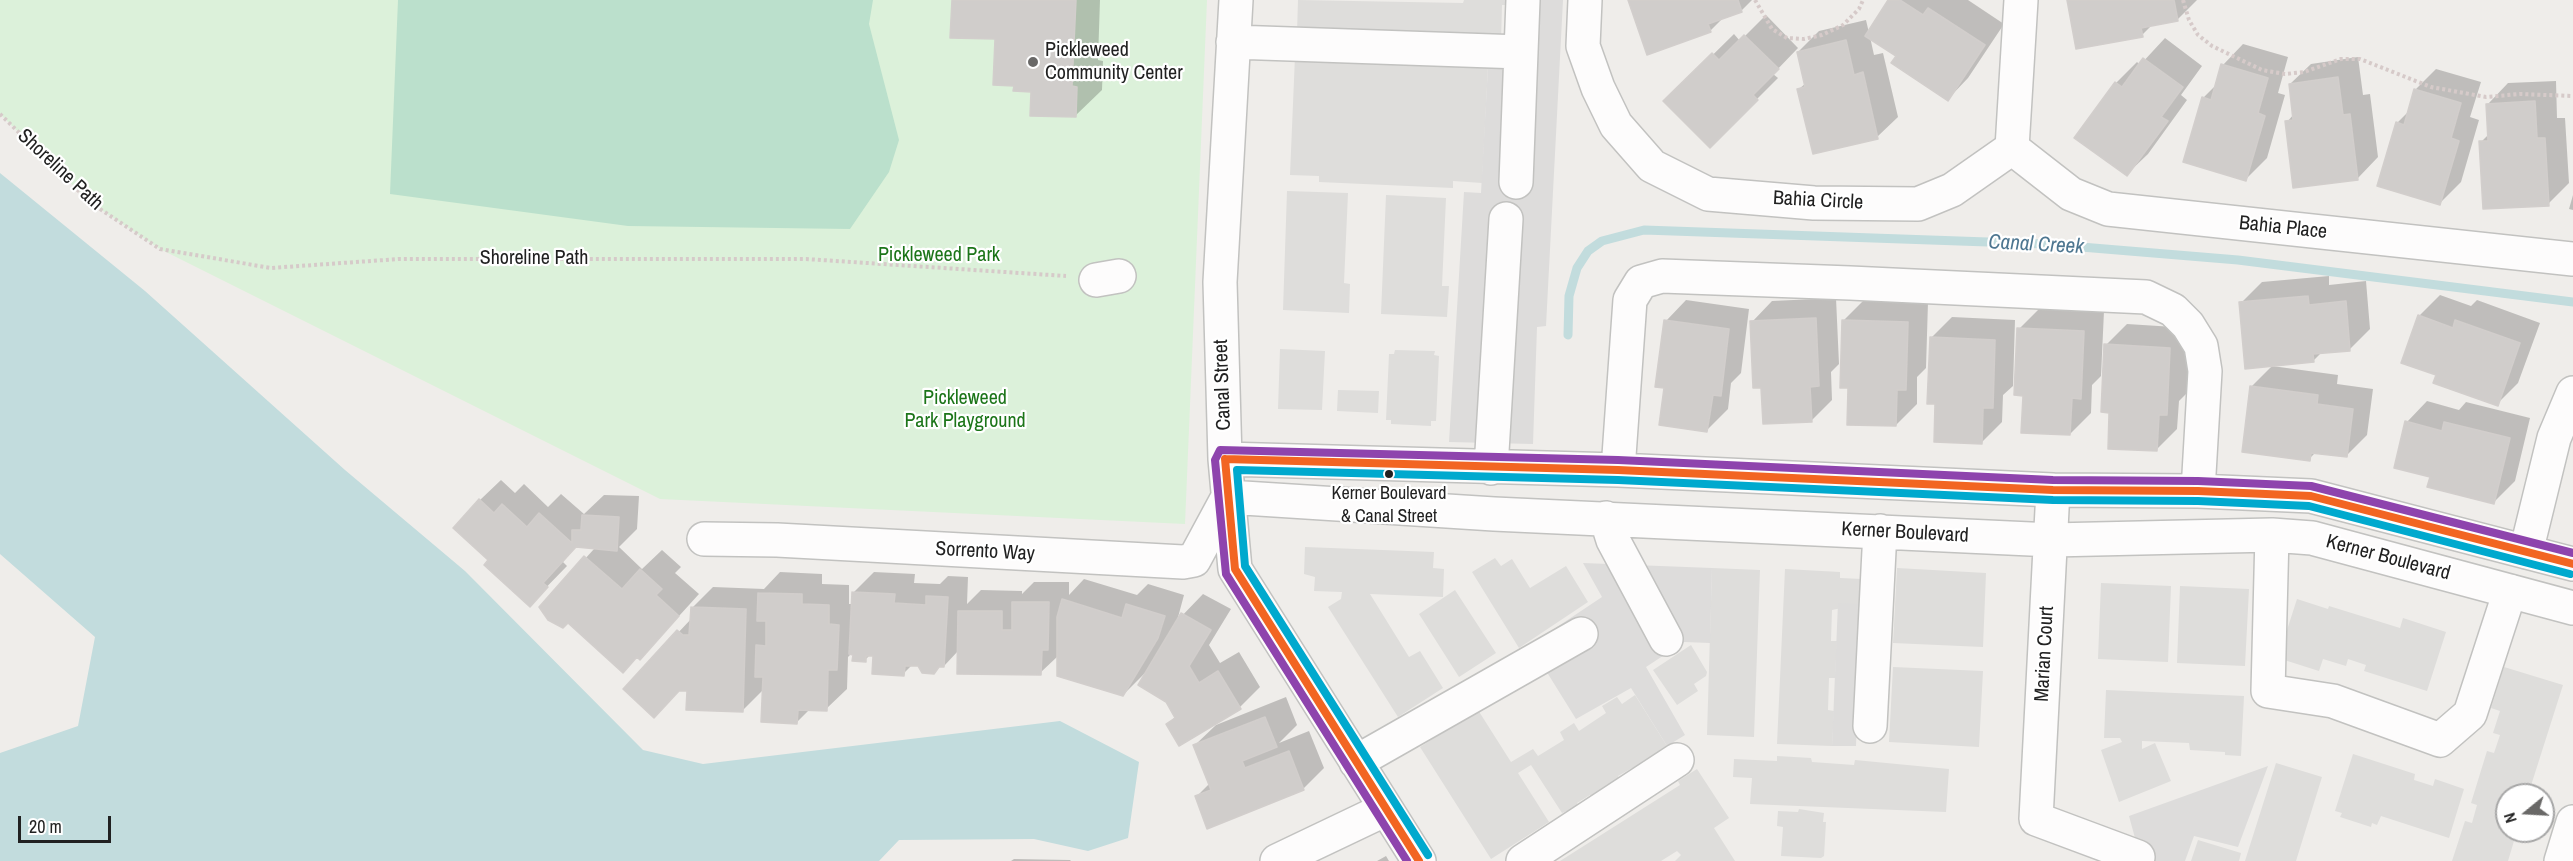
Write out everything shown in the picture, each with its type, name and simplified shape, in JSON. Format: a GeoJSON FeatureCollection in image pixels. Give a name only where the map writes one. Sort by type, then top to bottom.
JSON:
{"type":"FeatureCollection","features":[{"type":"Feature","properties":{"kind":"street","name":"Canal Street"},"geometry":{"type":"LineString","coordinates":[[1236,0],[1220,282],[1225,459],[1235,569],[1419,861]]}},
{"type":"Feature","properties":{"kind":"street"},"geometry":{"type":"LineString","coordinates":[[1516,182],[1524,0]]}},
{"type":"Feature","properties":{"kind":"street","name":"Bahia Circle"},"geometry":{"type":"LineString","coordinates":[[1585,0],[1583,46],[1598,88],[1616,125],[1652,166],[1708,194],[1814,203],[1918,204],[1952,190],[2012,148]]}},
{"type":"Feature","properties":{"kind":"street"},"geometry":{"type":"LineString","coordinates":[[2012,148],[2021,0]]}},
{"type":"Feature","properties":{"kind":"street"},"geometry":{"type":"LineString","coordinates":[[1233,42],[1521,52]]}},
{"type":"Feature","properties":{"kind":"street","name":"Bahia Place"},"geometry":{"type":"LineString","coordinates":[[2012,148],[2071,194],[2108,209],[2573,259]]}},
{"type":"Feature","properties":{"kind":"street"},"geometry":{"type":"LineString","coordinates":[[1491,468],[1506,219]]}},
{"type":"Feature","properties":{"kind":"street"},"geometry":{"type":"LineString","coordinates":[[1618,470],[1630,300],[1641,282],[1662,276],[2146,297],[2173,310],[2188,325],[2201,346],[2205,371],[2198,491]]}},
{"type":"Feature","properties":{"kind":"street"},"geometry":{"type":"LineString","coordinates":[[2526,552],[2554,438],[2573,393]]}},
{"type":"Feature","properties":{"kind":"street","name":"Kerner Boulevard"},"geometry":{"type":"LineString","coordinates":[[1225,459],[1618,470],[2053,490],[2198,491],[2311,496],[2573,564]]}},
{"type":"Feature","properties":{"kind":"street","name":"Marian Court"},"geometry":{"type":"LineString","coordinates":[[2053,490],[2036,819],[2138,857]]}},
{"type":"Feature","properties":{"kind":"street","name":"Kerner Boulevard"},"geometry":{"type":"LineString","coordinates":[[1228,497],[1494,514],[2052,540],[2272,535],[2312,538],[2573,608]]}},
{"type":"Feature","properties":{"kind":"street","name":"Sorrento Way"},"geometry":{"type":"LineString","coordinates":[[704,539],[777,540],[1171,563],[1194,560],[1228,497]]}},
{"type":"Feature","properties":{"kind":"street"},"geometry":{"type":"LineString","coordinates":[[1605,518],[1613,540],[1666,639]]}},
{"type":"Feature","properties":{"kind":"street"},"geometry":{"type":"LineString","coordinates":[[1870,726],[1880,531]]}},
{"type":"Feature","properties":{"kind":"street"},"geometry":{"type":"LineString","coordinates":[[2272,535],[2268,691],[2333,701],[2440,740],[2470,714],[2510,591]]}},
{"type":"Feature","properties":{"kind":"street"},"geometry":{"type":"LineString","coordinates":[[1356,762],[1581,634]]}},
{"type":"Feature","properties":{"kind":"street"},"geometry":{"type":"LineString","coordinates":[[1523,861],[1677,760]]}},
{"type":"Feature","properties":{"kind":"street"},"geometry":{"type":"LineString","coordinates":[[1277,861],[1386,809]]}},
{"type":"Feature","properties":{"kind":"street"},"geometry":{"type":"LineString","coordinates":[[2561,861],[2573,822]]}},
{"type":"Feature","properties":{"kind":"path"},"geometry":{"type":"LineString","coordinates":[[1755,0],[1772,29],[1787,38],[1804,39],[1822,35],[1844,25],[1859,9],[1863,0]]}},
{"type":"Feature","properties":{"kind":"path"},"geometry":{"type":"LineString","coordinates":[[2183,0],[2189,20],[2198,35],[2212,46],[2262,70],[2285,74],[2304,72],[2341,59],[2360,59],[2431,87],[2486,97],[2520,94],[2573,96]]}},
{"type":"Feature","properties":{"kind":"path","name":"Shoreline Path"},"geometry":{"type":"LineString","coordinates":[[0,114],[91,204],[160,249],[271,268],[399,259],[806,259],[1108,278]]}},
{"type":"Feature","properties":{"kind":"shaded area"},"geometry":{"type":"Polygon","coordinates":[[[1298,0],[1463,3],[1464,0],[1513,0],[1513,5],[1502,5],[1501,42],[1297,33],[1298,0]]]}},
{"type":"Feature","properties":{"kind":"shaded area"},"geometry":{"type":"Polygon","coordinates":[[[1531,0],[1563,0],[1546,326],[1537,327],[1533,444],[1449,442],[1464,192],[1481,193],[1488,67],[1531,0]]]}},
{"type":"Feature","properties":{"kind":"shaded area"},"geometry":{"type":"Polygon","coordinates":[[[1295,56],[1488,67],[1482,183],[1453,181],[1453,188],[1319,182],[1319,176],[1290,175],[1295,56]]]}},
{"type":"Feature","properties":{"kind":"shaded area"},"geometry":{"type":"Polygon","coordinates":[[[1287,191],[1348,193],[1344,283],[1350,284],[1349,313],[1283,310],[1287,191]]]}},
{"type":"Feature","properties":{"kind":"shaded area"},"geometry":{"type":"Polygon","coordinates":[[[1386,195],[1446,198],[1442,286],[1449,286],[1447,317],[1381,314],[1386,195]]]}},
{"type":"Feature","properties":{"kind":"shaded area"},"geometry":{"type":"Polygon","coordinates":[[[1280,349],[1325,351],[1322,410],[1278,409],[1280,349]]]}},
{"type":"Feature","properties":{"kind":"shaded area"},"geometry":{"type":"Polygon","coordinates":[[[1395,350],[1435,351],[1434,355],[1439,356],[1436,421],[1431,421],[1431,426],[1391,424],[1391,420],[1386,420],[1389,354],[1394,354],[1395,350]]]}},
{"type":"Feature","properties":{"kind":"shaded area"},"geometry":{"type":"Polygon","coordinates":[[[1338,390],[1379,391],[1378,413],[1337,411],[1338,390]]]}},
{"type":"Feature","properties":{"kind":"shaded area"},"geometry":{"type":"Polygon","coordinates":[[[1305,547],[1434,552],[1433,568],[1444,569],[1443,597],[1370,594],[1409,657],[1420,651],[1443,688],[1398,717],[1328,607],[1341,599],[1342,592],[1314,591],[1315,577],[1304,574],[1305,547]]]}},
{"type":"Feature","properties":{"kind":"shaded area"},"geometry":{"type":"Polygon","coordinates":[[[1495,558],[1501,566],[1512,559],[1530,588],[1566,566],[1588,602],[1519,648],[1472,572],[1495,558]]]}},
{"type":"Feature","properties":{"kind":"shaded area"},"geometry":{"type":"Polygon","coordinates":[[[1583,563],[1712,568],[1710,643],[1684,642],[1646,667],[1685,735],[1667,746],[1631,688],[1576,719],[1530,645],[1602,597],[1583,563]]]}},
{"type":"Feature","properties":{"kind":"shaded area"},"geometry":{"type":"Polygon","coordinates":[[[1712,568],[1760,570],[1754,737],[1707,735],[1712,568]]]}},
{"type":"Feature","properties":{"kind":"shaded area"},"geometry":{"type":"Polygon","coordinates":[[[1897,568],[1986,573],[1983,647],[1893,643],[1897,568]]]}},
{"type":"Feature","properties":{"kind":"shaded area"},"geometry":{"type":"Polygon","coordinates":[[[1785,569],[1840,572],[1840,578],[1862,579],[1861,604],[1832,610],[1831,641],[1837,641],[1835,678],[1829,678],[1828,710],[1834,711],[1832,746],[1777,744],[1785,569]]]}},
{"type":"Feature","properties":{"kind":"shaded area"},"geometry":{"type":"Polygon","coordinates":[[[2101,583],[2171,586],[2168,662],[2098,659],[2101,583]]]}},
{"type":"Feature","properties":{"kind":"shaded area"},"geometry":{"type":"Polygon","coordinates":[[[2180,586],[2249,589],[2245,666],[2177,663],[2180,586]]]}},
{"type":"Feature","properties":{"kind":"shaded area"},"geometry":{"type":"Polygon","coordinates":[[[1455,590],[1496,653],[1459,677],[1419,614],[1455,590]]]}},
{"type":"Feature","properties":{"kind":"shaded area"},"geometry":{"type":"Polygon","coordinates":[[[2297,599],[2328,609],[2329,606],[2400,628],[2403,618],[2446,632],[2427,691],[2364,671],[2366,665],[2348,659],[2346,666],[2323,659],[2319,671],[2278,658],[2297,599]]]}},
{"type":"Feature","properties":{"kind":"shaded area"},"geometry":{"type":"Polygon","coordinates":[[[1838,603],[1861,604],[1856,746],[1832,746],[1838,603]]]}},
{"type":"Feature","properties":{"kind":"shaded area"},"geometry":{"type":"Polygon","coordinates":[[[1691,645],[1707,672],[1706,676],[1694,684],[1698,691],[1677,705],[1653,670],[1691,645]]]}},
{"type":"Feature","properties":{"kind":"shaded area"},"geometry":{"type":"Polygon","coordinates":[[[1893,667],[1983,671],[1979,747],[1889,742],[1893,667]]]}},
{"type":"Feature","properties":{"kind":"shaded area"},"geometry":{"type":"Polygon","coordinates":[[[2504,667],[2563,685],[2532,783],[2495,783],[2495,843],[2513,843],[2508,861],[2452,861],[2465,821],[2472,823],[2477,805],[2471,803],[2487,751],[2494,753],[2500,735],[2493,733],[2500,711],[2491,708],[2504,667]]]}},
{"type":"Feature","properties":{"kind":"shaded area"},"geometry":{"type":"Polygon","coordinates":[[[2106,690],[2244,696],[2241,756],[2225,755],[2225,752],[2190,750],[2189,743],[2142,741],[2142,749],[2155,743],[2171,781],[2119,802],[2101,750],[2122,742],[2120,738],[2104,738],[2106,690]]]}},
{"type":"Feature","properties":{"kind":"shaded area"},"geometry":{"type":"Polygon","coordinates":[[[1635,695],[1667,746],[1660,750],[1664,756],[1654,762],[1650,757],[1642,762],[1645,768],[1636,774],[1632,768],[1618,776],[1621,782],[1612,788],[1608,784],[1601,789],[1604,794],[1593,800],[1590,795],[1577,803],[1580,808],[1570,815],[1567,811],[1562,813],[1531,765],[1518,773],[1549,822],[1491,859],[1420,747],[1478,710],[1511,762],[1533,749],[1538,756],[1564,740],[1560,732],[1574,723],[1579,731],[1606,713],[1602,706],[1617,697],[1622,704],[1635,695]]]}},
{"type":"Feature","properties":{"kind":"shaded area"},"geometry":{"type":"Polygon","coordinates":[[[2353,754],[2415,774],[2414,780],[2433,786],[2435,779],[2464,789],[2449,838],[2381,816],[2377,825],[2372,823],[2371,827],[2340,817],[2342,813],[2335,811],[2353,754]]]}},
{"type":"Feature","properties":{"kind":"shaded area"},"geometry":{"type":"Polygon","coordinates":[[[1777,756],[1811,758],[1812,762],[1854,765],[1855,760],[1949,769],[1946,812],[1750,804],[1752,778],[1733,777],[1734,759],[1777,761],[1777,756]]]}},
{"type":"Feature","properties":{"kind":"shaded area"},"geometry":{"type":"Polygon","coordinates":[[[2276,763],[2322,777],[2296,861],[2245,861],[2276,763]]]}},
{"type":"Feature","properties":{"kind":"shaded area"},"geometry":{"type":"Polygon","coordinates":[[[2268,766],[2238,847],[2194,836],[2185,861],[2116,861],[2135,838],[2129,816],[2268,766]]]}},
{"type":"Feature","properties":{"kind":"shaded area"},"geometry":{"type":"Polygon","coordinates":[[[1697,769],[1729,818],[1714,828],[1735,861],[1675,861],[1681,855],[1677,851],[1661,861],[1560,861],[1680,785],[1678,781],[1697,769]]]}},
{"type":"Feature","properties":{"kind":"shaded area"},"geometry":{"type":"Polygon","coordinates":[[[1799,809],[1824,813],[1823,822],[1826,822],[1824,856],[1821,858],[1781,856],[1783,827],[1777,826],[1778,811],[1798,812],[1799,809]]]}},
{"type":"Feature","properties":{"kind":"shaded area"},"geometry":{"type":"Polygon","coordinates":[[[2198,840],[2241,853],[2239,861],[2191,861],[2198,840]]]}},
{"type":"Feature","properties":{"kind":"green space","name":"Pickleweed Park"},"geometry":{"type":"Polygon","coordinates":[[[0,0],[1207,0],[1185,524],[660,499],[160,249],[91,203],[0,114],[0,0]]]}},
{"type":"Feature","properties":{"kind":"green space"},"geometry":{"type":"Polygon","coordinates":[[[398,0],[873,0],[869,24],[899,140],[889,172],[850,229],[628,226],[390,194],[398,0]]]}},
{"type":"Feature","properties":{"kind":"water"},"geometry":{"type":"Polygon","coordinates":[[[0,173],[145,291],[345,470],[465,571],[643,750],[703,764],[1060,721],[1139,762],[1128,838],[1088,851],[1034,839],[899,840],[879,861],[0,861],[0,753],[78,726],[95,637],[0,554],[0,173]]]}},
{"type":"Feature","properties":{"kind":"building","name":"Pickleweed Community Center"},"geometry":{"type":"Polygon","coordinates":[[[952,0],[1076,0],[1072,86],[1077,87],[1076,117],[1030,116],[1031,92],[1013,91],[1014,86],[993,85],[995,39],[950,38],[952,0]]]}},
{"type":"Feature","properties":{"kind":"building"},"geometry":{"type":"Polygon","coordinates":[[[1628,0],[1738,0],[1742,12],[1708,24],[1711,32],[1647,55],[1628,0]]]}},
{"type":"Feature","properties":{"kind":"building"},"geometry":{"type":"Polygon","coordinates":[[[1888,0],[1900,0],[1923,15],[1928,8],[1985,45],[1948,101],[1891,63],[1896,56],[1865,36],[1888,0]]]}},
{"type":"Feature","properties":{"kind":"building"},"geometry":{"type":"Polygon","coordinates":[[[2067,0],[2174,0],[2178,21],[2141,28],[2143,37],[2076,49],[2067,0]]]}},
{"type":"Feature","properties":{"kind":"building"},"geometry":{"type":"Polygon","coordinates":[[[1744,35],[1779,69],[1753,95],[1758,100],[1710,148],[1663,101],[1712,53],[1719,60],[1744,35]]]}},
{"type":"Feature","properties":{"kind":"building"},"geometry":{"type":"Polygon","coordinates":[[[1846,40],[1854,75],[1863,72],[1878,139],[1813,154],[1797,89],[1805,87],[1797,52],[1846,40]]]}},
{"type":"Feature","properties":{"kind":"building"},"geometry":{"type":"Polygon","coordinates":[[[2143,58],[2183,87],[2161,117],[2168,121],[2127,176],[2074,138],[2115,82],[2122,87],[2143,58]]]}},
{"type":"Feature","properties":{"kind":"building"},"geometry":{"type":"Polygon","coordinates":[[[2221,64],[2268,78],[2258,113],[2265,116],[2246,181],[2183,162],[2202,97],[2211,100],[2221,64]]]}},
{"type":"Feature","properties":{"kind":"building"},"geometry":{"type":"Polygon","coordinates":[[[2338,77],[2343,115],[2350,114],[2358,180],[2293,188],[2285,121],[2293,120],[2289,84],[2338,77]]]}},
{"type":"Feature","properties":{"kind":"building"},"geometry":{"type":"Polygon","coordinates":[[[2414,89],[2461,103],[2451,138],[2459,141],[2440,205],[2377,186],[2396,122],[2404,125],[2414,89]]]}},
{"type":"Feature","properties":{"kind":"building"},"geometry":{"type":"Polygon","coordinates":[[[2535,101],[2537,138],[2545,138],[2549,206],[2483,209],[2479,141],[2488,141],[2486,104],[2535,101]]]}},
{"type":"Feature","properties":{"kind":"building"},"geometry":{"type":"Polygon","coordinates":[[[2308,296],[2309,305],[2346,301],[2350,351],[2313,354],[2314,362],[2245,369],[2239,302],[2308,296]]]}},
{"type":"Feature","properties":{"kind":"building"},"geometry":{"type":"Polygon","coordinates":[[[2418,315],[2453,328],[2455,320],[2520,343],[2498,406],[2433,383],[2436,375],[2401,363],[2418,315]]]}},
{"type":"Feature","properties":{"kind":"building"},"geometry":{"type":"Polygon","coordinates":[[[1816,318],[1819,386],[1810,387],[1812,422],[1763,424],[1761,388],[1753,388],[1750,321],[1816,318]]]}},
{"type":"Feature","properties":{"kind":"building"},"geometry":{"type":"Polygon","coordinates":[[[1664,320],[1729,329],[1721,396],[1713,395],[1707,432],[1659,425],[1664,388],[1655,387],[1664,320]]]}},
{"type":"Feature","properties":{"kind":"building"},"geometry":{"type":"Polygon","coordinates":[[[1842,320],[1908,322],[1906,390],[1897,390],[1896,426],[1847,425],[1848,388],[1840,388],[1842,320]]]}},
{"type":"Feature","properties":{"kind":"building"},"geometry":{"type":"Polygon","coordinates":[[[2017,328],[2084,331],[2081,399],[2072,398],[2070,435],[2021,433],[2023,396],[2014,395],[2017,328]]]}},
{"type":"Feature","properties":{"kind":"building"},"geometry":{"type":"Polygon","coordinates":[[[1930,337],[1995,340],[1993,408],[1983,408],[1982,444],[1934,442],[1935,404],[1927,404],[1930,337]]]}},
{"type":"Feature","properties":{"kind":"building"},"geometry":{"type":"Polygon","coordinates":[[[2104,344],[2170,348],[2167,415],[2159,415],[2157,451],[2108,449],[2109,413],[2101,412],[2104,344]]]}},
{"type":"Feature","properties":{"kind":"building"},"geometry":{"type":"Polygon","coordinates":[[[2250,386],[2318,395],[2317,404],[2353,409],[2347,457],[2311,453],[2310,461],[2242,452],[2250,386]]]}},
{"type":"Feature","properties":{"kind":"building"},"geometry":{"type":"Polygon","coordinates":[[[2405,421],[2442,431],[2444,422],[2510,438],[2494,504],[2427,487],[2430,477],[2394,468],[2405,421]]]}},
{"type":"Feature","properties":{"kind":"building"},"geometry":{"type":"Polygon","coordinates":[[[479,499],[494,513],[502,504],[527,527],[539,513],[572,543],[572,530],[581,530],[582,515],[619,517],[617,551],[576,547],[543,583],[548,587],[530,607],[484,565],[488,560],[453,528],[479,499]]]}},
{"type":"Feature","properties":{"kind":"building"},"geometry":{"type":"Polygon","coordinates":[[[584,556],[622,589],[640,569],[662,589],[656,595],[679,616],[640,660],[637,657],[623,673],[568,623],[563,628],[548,620],[539,607],[584,556]]]}},
{"type":"Feature","properties":{"kind":"building"},"geometry":{"type":"Polygon","coordinates":[[[852,592],[895,594],[894,603],[926,605],[926,596],[948,597],[944,667],[939,667],[934,674],[922,673],[918,666],[905,666],[904,676],[872,674],[873,656],[866,656],[866,662],[852,661],[853,655],[849,654],[852,592]]]}},
{"type":"Feature","properties":{"kind":"building"},"geometry":{"type":"Polygon","coordinates":[[[758,593],[802,594],[802,604],[829,605],[829,624],[839,625],[837,670],[828,670],[827,711],[798,710],[797,724],[761,722],[763,677],[755,677],[756,645],[766,646],[766,621],[757,621],[758,593]]]}},
{"type":"Feature","properties":{"kind":"building"},"geometry":{"type":"Polygon","coordinates":[[[1062,599],[1122,618],[1126,604],[1165,616],[1158,638],[1123,696],[1057,676],[1057,617],[1062,599]]]}},
{"type":"Feature","properties":{"kind":"building"},"geometry":{"type":"Polygon","coordinates":[[[1012,602],[1049,602],[1048,650],[1042,650],[1041,675],[957,674],[958,611],[1002,611],[1002,630],[1012,630],[1012,602]]]}},
{"type":"Feature","properties":{"kind":"building"},"geometry":{"type":"Polygon","coordinates":[[[691,607],[746,609],[743,712],[686,710],[687,691],[679,691],[654,718],[623,689],[677,630],[683,635],[689,635],[691,607]]]}},
{"type":"Feature","properties":{"kind":"building"},"geometry":{"type":"Polygon","coordinates":[[[1181,613],[1211,630],[1189,666],[1199,683],[1218,671],[1241,709],[1179,746],[1166,724],[1175,718],[1166,702],[1138,685],[1181,613]]]}},
{"type":"Feature","properties":{"kind":"building"},"geometry":{"type":"Polygon","coordinates":[[[1265,717],[1277,747],[1242,761],[1245,768],[1289,751],[1304,790],[1207,829],[1195,796],[1211,790],[1193,745],[1265,717]]]}},
{"type":"Feature","properties":{"kind":"waterway","name":"Canal Creek"},"geometry":{"type":"LineString","coordinates":[[1568,335],[1569,296],[1577,268],[1588,251],[1602,241],[1644,230],[2045,244],[2238,260],[2573,302]]}},
{"type":"Feature","properties":{"kind":"transit line"},"geometry":{"type":"LineString","coordinates":[[1407,861],[1226,574],[1215,460],[1220,450],[1618,460],[2053,480],[2198,481],[2311,486],[2573,553]]}},
{"type":"Feature","properties":{"kind":"transit line"},"geometry":{"type":"LineString","coordinates":[[1225,459],[1618,470],[2053,490],[2198,491],[2311,496],[2573,564]]}},
{"type":"Feature","properties":{"kind":"transit line"},"geometry":{"type":"LineString","coordinates":[[1225,459],[1235,569],[1419,861]]}},
{"type":"Feature","properties":{"kind":"transit line"},"geometry":{"type":"LineString","coordinates":[[1428,855],[1245,566],[1237,470],[1618,480],[2053,500],[2198,501],[2309,506],[2570,574]]}},
{"type":"Feature","properties":{"kind":"place","name":"Pickleweed Community Center"},"geometry":{"type":"Point","coordinates":[1033,62]}},
{"type":"Feature","properties":{"kind":"place","name":"Kerner Boulevard & Canal Street"},"geometry":{"type":"Point","coordinates":[1389,474]}},
{"type":"Feature","properties":{"kind":"park label","name":"Pickleweed Park Playground"},"geometry":{"type":"Point","coordinates":[965,410]}}]}
